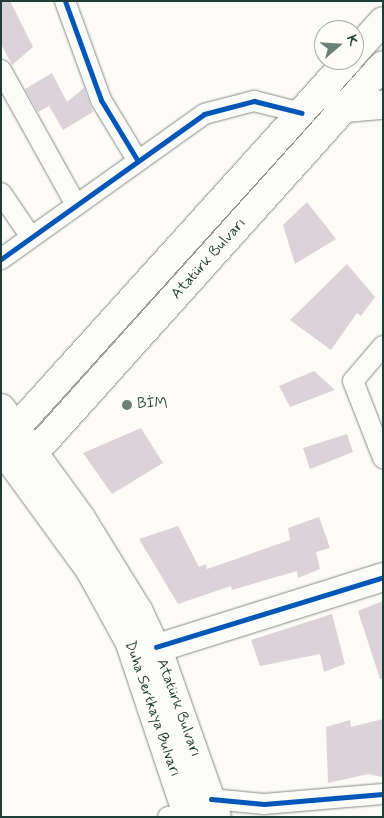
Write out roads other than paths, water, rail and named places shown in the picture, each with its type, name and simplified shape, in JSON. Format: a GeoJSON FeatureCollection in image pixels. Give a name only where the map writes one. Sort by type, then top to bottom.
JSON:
{"type":"FeatureCollection","features":[{"type":"Feature","properties":{"kind":"main road"},"geometry":{"type":"LineString","coordinates":[[364,42],[383,20]]}},
{"type":"Feature","properties":{"kind":"main road","name":"Atatürk Bulvarı"},"geometry":{"type":"LineString","coordinates":[[35,452],[383,66]]}},
{"type":"Feature","properties":{"kind":"main road"},"geometry":{"type":"LineString","coordinates":[[7,435],[339,70]]}},
{"type":"Feature","properties":{"kind":"main road"},"geometry":{"type":"LineString","coordinates":[[310,103],[345,108],[383,105]]}},
{"type":"Feature","properties":{"kind":"main road","name":"Atatürk Bulvarı"},"geometry":{"type":"LineString","coordinates":[[7,435],[35,452],[107,557],[146,651],[194,814]]}},
{"type":"Feature","properties":{"kind":"main road","name":"Duha Sertkaya Bulvarı"},"geometry":{"type":"LineString","coordinates":[[7,435],[90,570],[146,651]]}},
{"type":"Feature","properties":{"kind":"main road"},"geometry":{"type":"LineString","coordinates":[[146,651],[383,577]]}},
{"type":"Feature","properties":{"kind":"street"},"geometry":{"type":"LineString","coordinates":[[65,1],[101,100],[138,161]]}},
{"type":"Feature","properties":{"kind":"street"},"geometry":{"type":"LineString","coordinates":[[1,70],[76,205]]}},
{"type":"Feature","properties":{"kind":"street"},"geometry":{"type":"LineString","coordinates":[[1,259],[204,114],[254,101],[310,103]]}},
{"type":"Feature","properties":{"kind":"street"},"geometry":{"type":"LineString","coordinates":[[1,193],[31,237]]}},
{"type":"Feature","properties":{"kind":"street"},"geometry":{"type":"LineString","coordinates":[[383,346],[353,381],[383,458]]}},
{"type":"Feature","properties":{"kind":"street"},"geometry":{"type":"LineString","coordinates":[[194,814],[264,804],[383,794]]}},
{"type":"Feature","properties":{"kind":"street"},"geometry":{"type":"LineString","coordinates":[[241,817],[264,804]]}},
{"type":"Feature","properties":{"kind":"place","name":"BİM"},"geometry":{"type":"Point","coordinates":[127,405]}}]}
